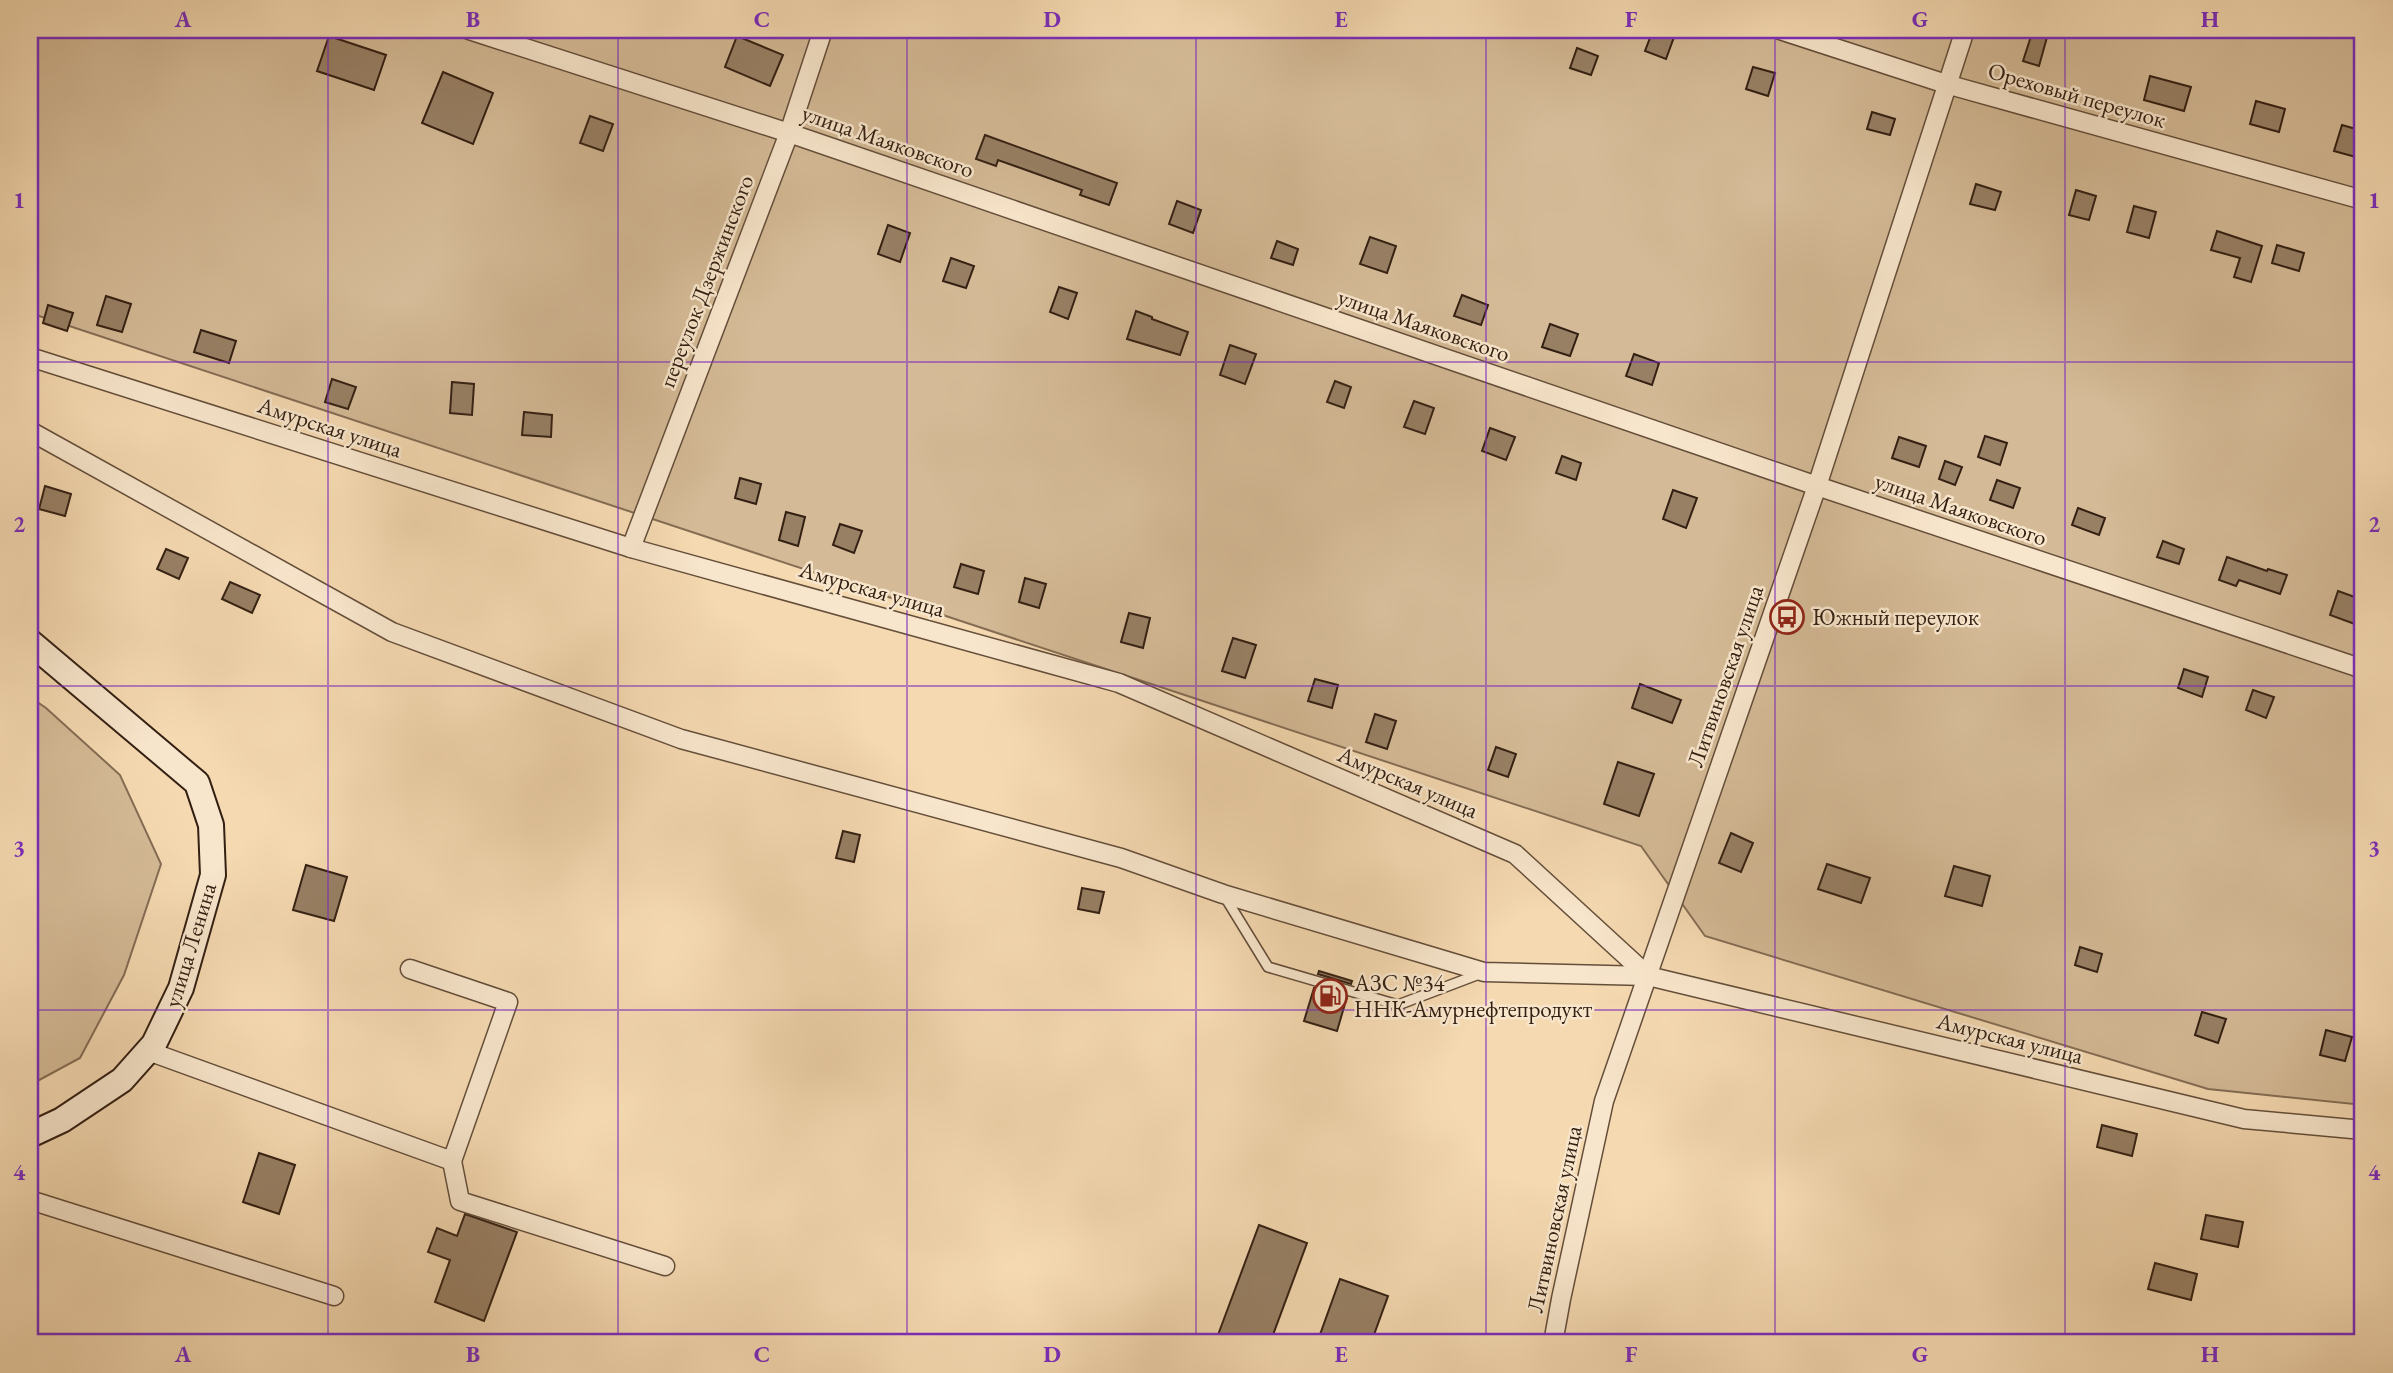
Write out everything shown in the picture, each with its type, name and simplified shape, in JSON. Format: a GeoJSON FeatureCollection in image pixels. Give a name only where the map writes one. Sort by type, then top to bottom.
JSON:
{"type":"FeatureCollection","features":[{"type":"Feature","properties":{"kind":"main road","name":"улица Ленина"},"geometry":{"type":"LineString","coordinates":[[30,642],[197,783],[211,825],[213,875],[181,988],[155,1044],[122,1080],[62,1120],[30,1135]]}},
{"type":"Feature","properties":{"kind":"street","name":"улица Маяковского"},"geometry":{"type":"LineString","coordinates":[[469,30],[789,133],[1817,486],[2363,669]]}},
{"type":"Feature","properties":{"kind":"street","name":"переулок Дзержинского"},"geometry":{"type":"LineString","coordinates":[[631,548],[789,133],[823,30]]}},
{"type":"Feature","properties":{"kind":"street","name":"Ореховый переулок"},"geometry":{"type":"LineString","coordinates":[[1780,30],[1946,84],[2363,200]]}},
{"type":"Feature","properties":{"kind":"street","name":"Литвиновская улица"},"geometry":{"type":"LineString","coordinates":[[1553,1343],[1604,1101],[1817,486],[1965,30]]}},
{"type":"Feature","properties":{"kind":"street","name":"Амурская улица"},"geometry":{"type":"LineString","coordinates":[[30,357],[631,548],[1119,683],[1515,854],[1648,976]]}},
{"type":"Feature","properties":{"kind":"street","name":"Амурская улица"},"geometry":{"type":"LineString","coordinates":[[30,431],[392,632],[681,739],[1121,858],[1223,894],[1484,972],[1648,976],[2244,1119],[2363,1130]]}},
{"type":"Feature","properties":{"kind":"street"},"geometry":{"type":"LineString","coordinates":[[410,969],[508,1002],[452,1161],[460,1201],[665,1266]]}},
{"type":"Feature","properties":{"kind":"street"},"geometry":{"type":"LineString","coordinates":[[148,1051],[452,1161]]}},
{"type":"Feature","properties":{"kind":"street"},"geometry":{"type":"LineString","coordinates":[[30,1200],[334,1296]]}},
{"type":"Feature","properties":{"kind":"lane"},"geometry":{"type":"LineString","coordinates":[[1223,894],[1268,967],[1398,1005],[1484,972]]}},
{"type":"Feature","properties":{"kind":"shaded area"},"geometry":{"type":"Polygon","coordinates":[[[30,30],[2363,30],[2363,1105],[2208,1089],[1705,936],[1641,846],[30,313],[30,30]]]}},
{"type":"Feature","properties":{"kind":"shaded area"},"geometry":{"type":"Polygon","coordinates":[[[30,697],[46,708],[120,775],[161,864],[124,975],[80,1058],[30,1085],[30,697]]]}},
{"type":"Feature","properties":{"kind":"building"},"geometry":{"type":"Polygon","coordinates":[[[1653,30],[1674,37],[1666,59],[1645,51],[1653,30]]]}},
{"type":"Feature","properties":{"kind":"building"},"geometry":{"type":"Polygon","coordinates":[[[2033,30],[2049,30],[2039,66],[2023,61],[2033,30]]]}},
{"type":"Feature","properties":{"kind":"building"},"geometry":{"type":"Polygon","coordinates":[[[329,36],[386,55],[374,90],[317,71],[329,36]]]}},
{"type":"Feature","properties":{"kind":"building"},"geometry":{"type":"Polygon","coordinates":[[[737,36],[783,55],[770,86],[725,67],[737,36]]]}},
{"type":"Feature","properties":{"kind":"building"},"geometry":{"type":"Polygon","coordinates":[[[1577,48],[1598,56],[1591,75],[1570,68],[1577,48]]]}},
{"type":"Feature","properties":{"kind":"building"},"geometry":{"type":"Polygon","coordinates":[[[1753,67],[1775,73],[1768,96],[1746,89],[1753,67]]]}},
{"type":"Feature","properties":{"kind":"building"},"geometry":{"type":"Polygon","coordinates":[[[443,72],[493,93],[473,144],[422,123],[443,72]]]}},
{"type":"Feature","properties":{"kind":"building"},"geometry":{"type":"Polygon","coordinates":[[[2150,76],[2191,87],[2184,111],[2144,100],[2150,76]]]}},
{"type":"Feature","properties":{"kind":"building"},"geometry":{"type":"Polygon","coordinates":[[[2256,101],[2285,109],[2279,132],[2250,124],[2256,101]]]}},
{"type":"Feature","properties":{"kind":"building"},"geometry":{"type":"Polygon","coordinates":[[[1872,112],[1895,119],[1890,135],[1867,129],[1872,112]]]}},
{"type":"Feature","properties":{"kind":"building"},"geometry":{"type":"Polygon","coordinates":[[[590,116],[613,124],[603,151],[580,143],[590,116]]]}},
{"type":"Feature","properties":{"kind":"building"},"geometry":{"type":"Polygon","coordinates":[[[2342,125],[2363,131],[2363,159],[2334,151],[2342,125]]]}},
{"type":"Feature","properties":{"kind":"building"},"geometry":{"type":"Polygon","coordinates":[[[985,135],[1117,183],[1109,205],[1080,195],[1082,190],[998,160],[996,166],[976,159],[985,135]]]}},
{"type":"Feature","properties":{"kind":"building"},"geometry":{"type":"Polygon","coordinates":[[[1976,184],[2001,192],[1995,210],[1970,204],[1976,184]]]}},
{"type":"Feature","properties":{"kind":"building"},"geometry":{"type":"Polygon","coordinates":[[[2076,190],[2096,196],[2089,220],[2069,215],[2076,190]]]}},
{"type":"Feature","properties":{"kind":"building"},"geometry":{"type":"Polygon","coordinates":[[[1177,201],[1201,210],[1193,233],[1169,224],[1177,201]]]}},
{"type":"Feature","properties":{"kind":"building"},"geometry":{"type":"Polygon","coordinates":[[[2134,206],[2156,212],[2149,238],[2127,232],[2134,206]]]}},
{"type":"Feature","properties":{"kind":"building"},"geometry":{"type":"Polygon","coordinates":[[[888,225],[910,233],[900,262],[878,254],[888,225]]]}},
{"type":"Feature","properties":{"kind":"building"},"geometry":{"type":"Polygon","coordinates":[[[2217,231],[2262,246],[2251,282],[2234,277],[2240,258],[2211,250],[2217,231]]]}},
{"type":"Feature","properties":{"kind":"building"},"geometry":{"type":"Polygon","coordinates":[[[1370,237],[1396,246],[1387,273],[1360,264],[1370,237]]]}},
{"type":"Feature","properties":{"kind":"building"},"geometry":{"type":"Polygon","coordinates":[[[1277,241],[1298,249],[1293,265],[1271,258],[1277,241]]]}},
{"type":"Feature","properties":{"kind":"building"},"geometry":{"type":"Polygon","coordinates":[[[2277,245],[2304,253],[2299,271],[2272,263],[2277,245]]]}},
{"type":"Feature","properties":{"kind":"building"},"geometry":{"type":"Polygon","coordinates":[[[951,258],[974,266],[966,288],[943,281],[951,258]]]}},
{"type":"Feature","properties":{"kind":"building"},"geometry":{"type":"Polygon","coordinates":[[[1059,287],[1077,293],[1068,319],[1050,312],[1059,287]]]}},
{"type":"Feature","properties":{"kind":"building"},"geometry":{"type":"Polygon","coordinates":[[[1462,295],[1488,305],[1481,325],[1454,316],[1462,295]]]}},
{"type":"Feature","properties":{"kind":"building"},"geometry":{"type":"Polygon","coordinates":[[[106,296],[131,304],[122,332],[97,325],[106,296]]]}},
{"type":"Feature","properties":{"kind":"building"},"geometry":{"type":"Polygon","coordinates":[[[48,305],[73,313],[67,331],[43,323],[48,305]]]}},
{"type":"Feature","properties":{"kind":"building"},"geometry":{"type":"Polygon","coordinates":[[[1136,311],[1188,332],[1180,355],[1127,339],[1136,311]]]}},
{"type":"Feature","properties":{"kind":"building"},"geometry":{"type":"Polygon","coordinates":[[[1550,324],[1578,334],[1570,356],[1542,347],[1550,324]]]}},
{"type":"Feature","properties":{"kind":"building"},"geometry":{"type":"Polygon","coordinates":[[[201,330],[236,341],[229,363],[194,352],[201,330]]]}},
{"type":"Feature","properties":{"kind":"building"},"geometry":{"type":"Polygon","coordinates":[[[1230,345],[1256,354],[1245,384],[1220,375],[1230,345]]]}},
{"type":"Feature","properties":{"kind":"building"},"geometry":{"type":"Polygon","coordinates":[[[1634,354],[1659,363],[1652,385],[1626,376],[1634,354]]]}},
{"type":"Feature","properties":{"kind":"building"},"geometry":{"type":"Polygon","coordinates":[[[332,379],[356,387],[348,409],[325,402],[332,379]]]}},
{"type":"Feature","properties":{"kind":"building"},"geometry":{"type":"Polygon","coordinates":[[[1335,381],[1351,387],[1344,408],[1327,402],[1335,381]]]}},
{"type":"Feature","properties":{"kind":"building"},"geometry":{"type":"Polygon","coordinates":[[[452,382],[474,384],[472,415],[450,413],[452,382]]]}},
{"type":"Feature","properties":{"kind":"building"},"geometry":{"type":"Polygon","coordinates":[[[1414,401],[1434,408],[1425,434],[1404,427],[1414,401]]]}},
{"type":"Feature","properties":{"kind":"building"},"geometry":{"type":"Polygon","coordinates":[[[524,412],[552,415],[551,437],[522,435],[524,412]]]}},
{"type":"Feature","properties":{"kind":"building"},"geometry":{"type":"Polygon","coordinates":[[[1490,428],[1515,437],[1506,460],[1482,451],[1490,428]]]}},
{"type":"Feature","properties":{"kind":"building"},"geometry":{"type":"Polygon","coordinates":[[[1985,436],[2007,443],[2000,465],[1978,457],[1985,436]]]}},
{"type":"Feature","properties":{"kind":"building"},"geometry":{"type":"Polygon","coordinates":[[[1899,437],[1926,446],[1919,467],[1892,458],[1899,437]]]}},
{"type":"Feature","properties":{"kind":"building"},"geometry":{"type":"Polygon","coordinates":[[[1562,456],[1581,463],[1576,480],[1556,473],[1562,456]]]}},
{"type":"Feature","properties":{"kind":"building"},"geometry":{"type":"Polygon","coordinates":[[[1945,461],[1962,467],[1955,485],[1939,479],[1945,461]]]}},
{"type":"Feature","properties":{"kind":"building"},"geometry":{"type":"Polygon","coordinates":[[[740,478],[761,484],[756,504],[735,498],[740,478]]]}},
{"type":"Feature","properties":{"kind":"building"},"geometry":{"type":"Polygon","coordinates":[[[1997,480],[2020,488],[2013,508],[1990,500],[1997,480]]]}},
{"type":"Feature","properties":{"kind":"building"},"geometry":{"type":"Polygon","coordinates":[[[45,486],[71,494],[65,516],[39,509],[45,486]]]}},
{"type":"Feature","properties":{"kind":"building"},"geometry":{"type":"Polygon","coordinates":[[[1673,490],[1697,498],[1686,528],[1663,519],[1673,490]]]}},
{"type":"Feature","properties":{"kind":"building"},"geometry":{"type":"Polygon","coordinates":[[[2078,508],[2105,518],[2099,535],[2072,525],[2078,508]]]}},
{"type":"Feature","properties":{"kind":"building"},"geometry":{"type":"Polygon","coordinates":[[[786,512],[805,517],[798,546],[779,540],[786,512]]]}},
{"type":"Feature","properties":{"kind":"building"},"geometry":{"type":"Polygon","coordinates":[[[840,524],[862,531],[854,553],[833,545],[840,524]]]}},
{"type":"Feature","properties":{"kind":"building"},"geometry":{"type":"Polygon","coordinates":[[[2163,541],[2184,549],[2179,564],[2157,557],[2163,541]]]}},
{"type":"Feature","properties":{"kind":"building"},"geometry":{"type":"Polygon","coordinates":[[[166,549],[188,558],[179,579],[157,569],[166,549]]]}},
{"type":"Feature","properties":{"kind":"building"},"geometry":{"type":"Polygon","coordinates":[[[2227,557],[2287,575],[2280,594],[2239,580],[2236,586],[2219,580],[2227,557]]]}},
{"type":"Feature","properties":{"kind":"building"},"geometry":{"type":"Polygon","coordinates":[[[961,564],[984,571],[978,594],[954,587],[961,564]]]}},
{"type":"Feature","properties":{"kind":"building"},"geometry":{"type":"Polygon","coordinates":[[[1025,578],[1046,584],[1039,608],[1019,602],[1025,578]]]}},
{"type":"Feature","properties":{"kind":"building"},"geometry":{"type":"Polygon","coordinates":[[[230,582],[260,595],[252,613],[222,599],[230,582]]]}},
{"type":"Feature","properties":{"kind":"building"},"geometry":{"type":"Polygon","coordinates":[[[2338,591],[2363,600],[2363,627],[2330,615],[2338,591]]]}},
{"type":"Feature","properties":{"kind":"building"},"geometry":{"type":"Polygon","coordinates":[[[1129,613],[1150,618],[1143,648],[1121,642],[1129,613]]]}},
{"type":"Feature","properties":{"kind":"building"},"geometry":{"type":"Polygon","coordinates":[[[1233,638],[1256,645],[1245,678],[1222,671],[1233,638]]]}},
{"type":"Feature","properties":{"kind":"building"},"geometry":{"type":"Polygon","coordinates":[[[2184,669],[2208,677],[2202,697],[2178,688],[2184,669]]]}},
{"type":"Feature","properties":{"kind":"building"},"geometry":{"type":"Polygon","coordinates":[[[1315,679],[1338,685],[1332,708],[1308,701],[1315,679]]]}},
{"type":"Feature","properties":{"kind":"building"},"geometry":{"type":"Polygon","coordinates":[[[1640,684],[1681,700],[1672,723],[1632,708],[1640,684]]]}},
{"type":"Feature","properties":{"kind":"building"},"geometry":{"type":"Polygon","coordinates":[[[2253,690],[2274,697],[2266,718],[2246,710],[2253,690]]]}},
{"type":"Feature","properties":{"kind":"building"},"geometry":{"type":"Polygon","coordinates":[[[1375,714],[1396,721],[1387,749],[1366,742],[1375,714]]]}},
{"type":"Feature","properties":{"kind":"building"},"geometry":{"type":"Polygon","coordinates":[[[1496,747],[1516,754],[1508,777],[1488,770],[1496,747]]]}},
{"type":"Feature","properties":{"kind":"building"},"geometry":{"type":"Polygon","coordinates":[[[1618,762],[1654,774],[1639,816],[1604,804],[1618,762]]]}},
{"type":"Feature","properties":{"kind":"building"},"geometry":{"type":"Polygon","coordinates":[[[843,831],[860,835],[854,862],[836,858],[843,831]]]}},
{"type":"Feature","properties":{"kind":"building"},"geometry":{"type":"Polygon","coordinates":[[[1731,833],[1753,843],[1741,872],[1719,863],[1731,833]]]}},
{"type":"Feature","properties":{"kind":"building"},"geometry":{"type":"Polygon","coordinates":[[[1827,864],[1870,878],[1861,903],[1818,889],[1827,864]]]}},
{"type":"Feature","properties":{"kind":"building"},"geometry":{"type":"Polygon","coordinates":[[[306,865],[347,877],[334,921],[293,910],[306,865]]]}},
{"type":"Feature","properties":{"kind":"building"},"geometry":{"type":"Polygon","coordinates":[[[1954,866],[1990,876],[1982,906],[1945,896],[1954,866]]]}},
{"type":"Feature","properties":{"kind":"building"},"geometry":{"type":"Polygon","coordinates":[[[1082,888],[1104,892],[1099,913],[1078,909],[1082,888]]]}},
{"type":"Feature","properties":{"kind":"building"},"geometry":{"type":"Polygon","coordinates":[[[2080,947],[2102,954],[2097,972],[2075,965],[2080,947]]]}},
{"type":"Feature","properties":{"kind":"building"},"geometry":{"type":"Polygon","coordinates":[[[1319,971],[1352,981],[1351,984],[1318,974],[1319,971]]]}},
{"type":"Feature","properties":{"kind":"building"},"geometry":{"type":"Polygon","coordinates":[[[1314,988],[1347,997],[1337,1031],[1304,1021],[1314,988]]]}},
{"type":"Feature","properties":{"kind":"building"},"geometry":{"type":"Polygon","coordinates":[[[2202,1012],[2226,1019],[2218,1043],[2195,1035],[2202,1012]]]}},
{"type":"Feature","properties":{"kind":"building"},"geometry":{"type":"Polygon","coordinates":[[[2326,1030],[2352,1037],[2345,1061],[2320,1055],[2326,1030]]]}},
{"type":"Feature","properties":{"kind":"building"},"geometry":{"type":"Polygon","coordinates":[[[2102,1125],[2137,1134],[2132,1156],[2097,1147],[2102,1125]]]}},
{"type":"Feature","properties":{"kind":"building"},"geometry":{"type":"Polygon","coordinates":[[[259,1153],[295,1165],[279,1214],[243,1202],[259,1153]]]}},
{"type":"Feature","properties":{"kind":"building"},"geometry":{"type":"Polygon","coordinates":[[[465,1214],[517,1232],[484,1321],[435,1302],[450,1260],[428,1252],[437,1228],[457,1236],[465,1214]]]}},
{"type":"Feature","properties":{"kind":"building"},"geometry":{"type":"Polygon","coordinates":[[[2206,1215],[2243,1222],[2238,1247],[2201,1239],[2206,1215]]]}},
{"type":"Feature","properties":{"kind":"building"},"geometry":{"type":"Polygon","coordinates":[[[1259,1225],[1307,1243],[1270,1343],[1215,1343],[1259,1225]]]}},
{"type":"Feature","properties":{"kind":"building"},"geometry":{"type":"Polygon","coordinates":[[[2155,1263],[2197,1274],[2191,1300],[2148,1289],[2155,1263]]]}},
{"type":"Feature","properties":{"kind":"building"},"geometry":{"type":"Polygon","coordinates":[[[1340,1279],[1388,1296],[1371,1343],[1317,1343],[1340,1279]]]}},
{"type":"Feature","properties":{"kind":"place","name":"Южный переулок"},"geometry":{"type":"Point","coordinates":[1787,617]}},
{"type":"Feature","properties":{"kind":"place","name":"АЗС №34 ННК-Амурнефтепродукт"},"geometry":{"type":"Point","coordinates":[1330,996]}}]}
